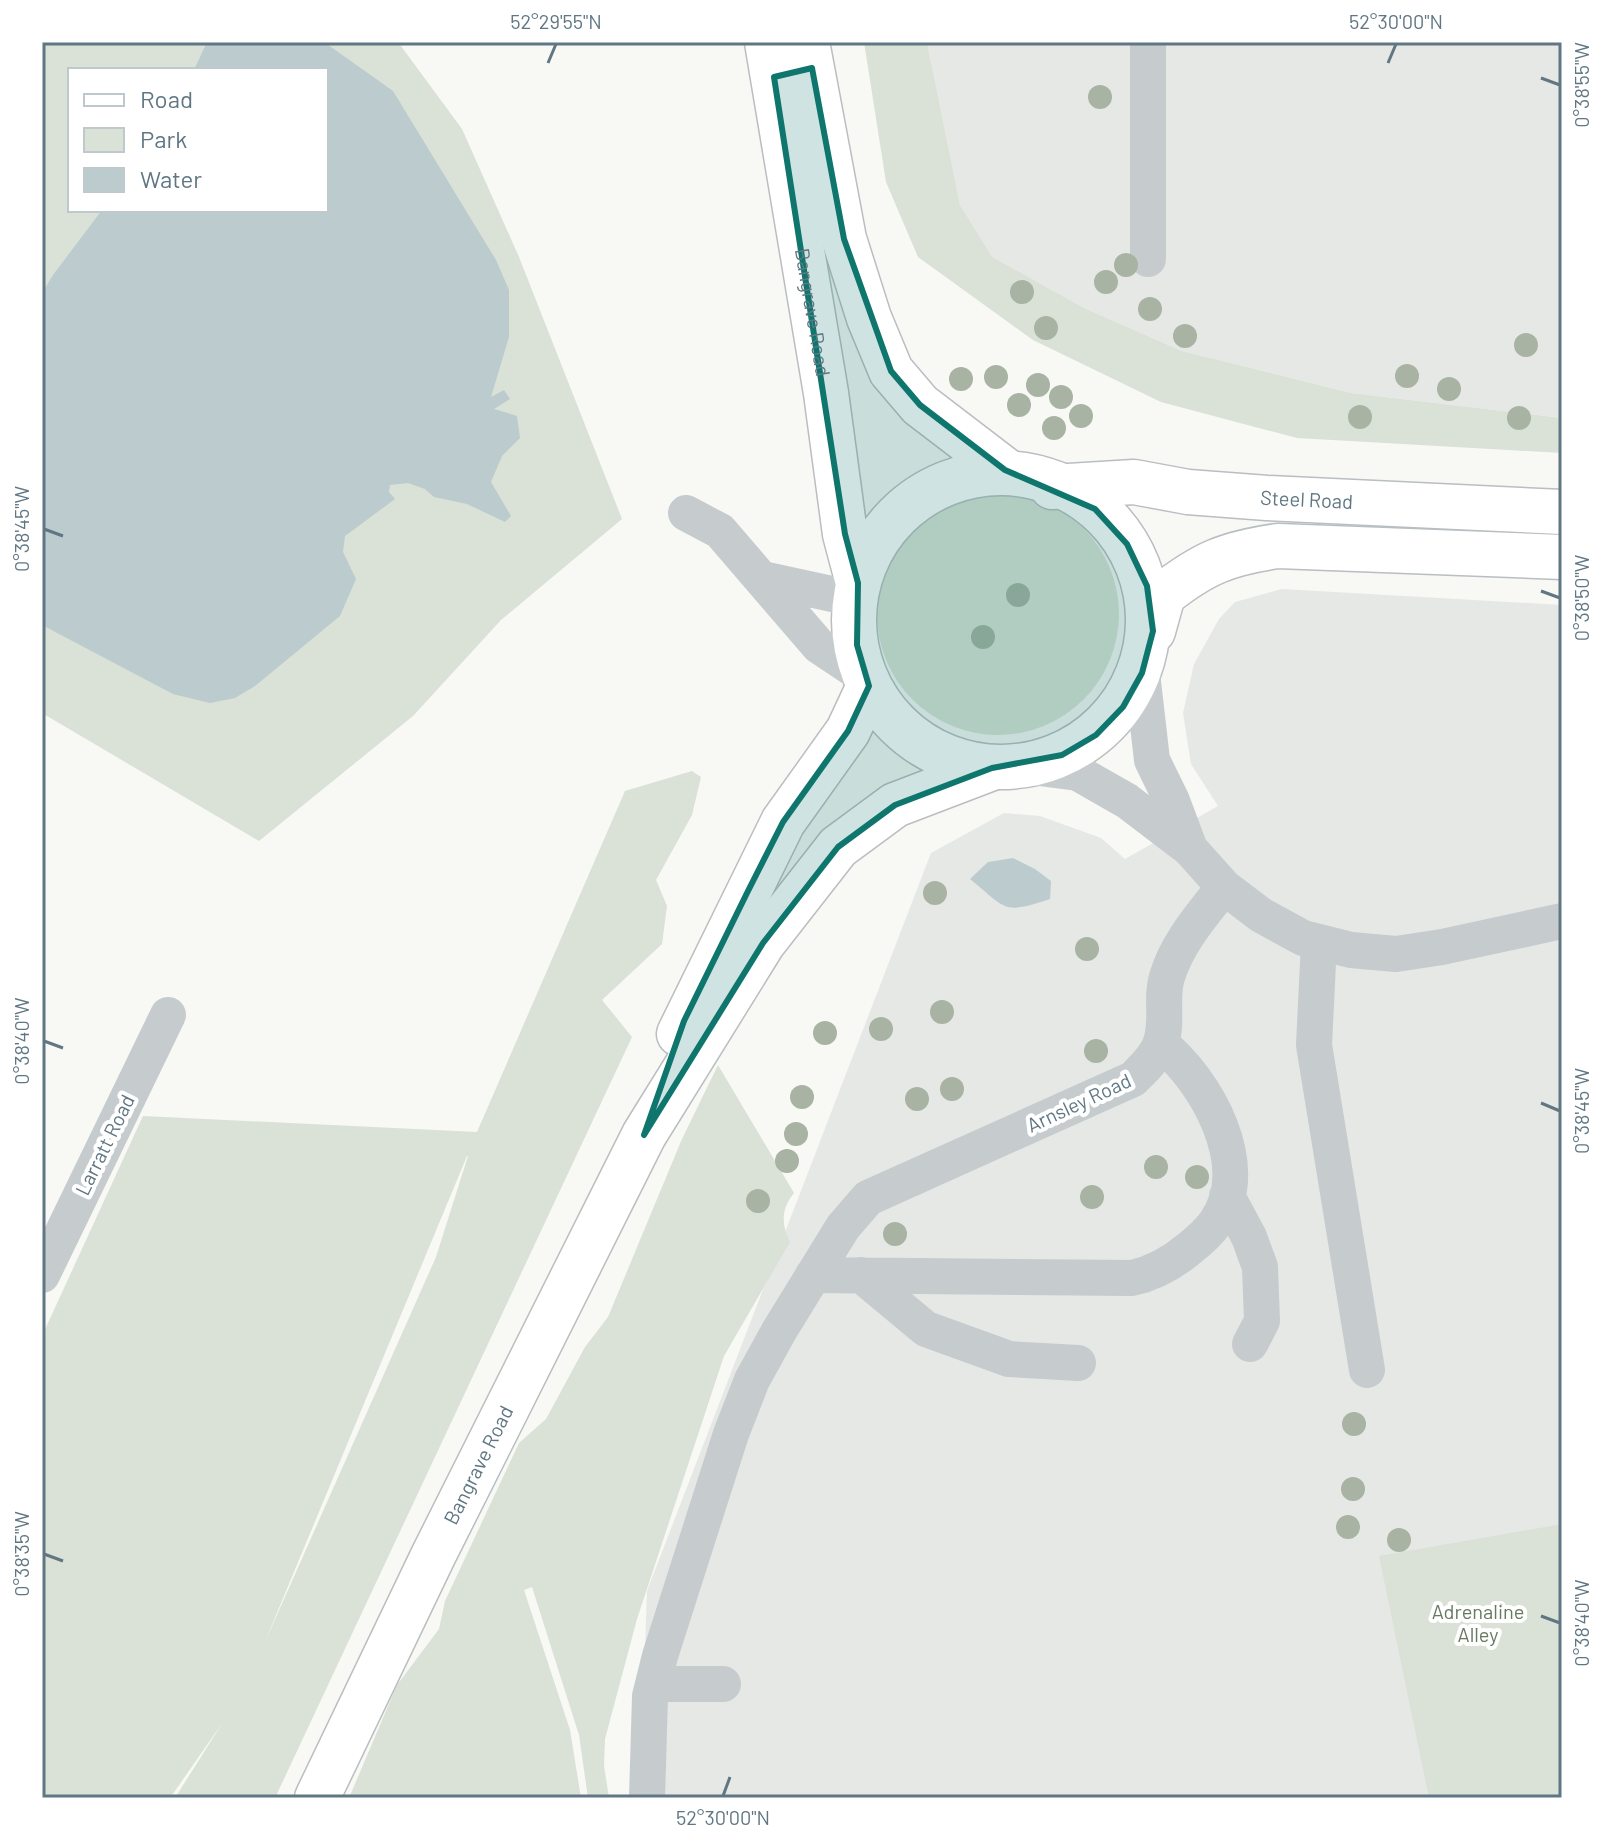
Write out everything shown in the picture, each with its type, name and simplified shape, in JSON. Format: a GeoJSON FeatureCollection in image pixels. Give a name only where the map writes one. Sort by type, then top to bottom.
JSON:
{"type":"FeatureCollection","features":[{"type":"Feature","properties":{"kind":"main road","name":"Bangrave Road"},"geometry":{"type":"LineString","coordinates":[[790,57],[869,318],[891,371],[920,405],[1005,470]]}},
{"type":"Feature","properties":{"kind":"main road","name":"Bangrave Road"},"geometry":{"type":"LineString","coordinates":[[644,1135],[684,1021],[783,822],[848,731],[866,681],[857,645],[857,591],[845,534],[826,393],[790,57]]}},
{"type":"Feature","properties":{"kind":"main road"},"geometry":{"type":"LineString","coordinates":[[857,591],[882,532],[914,496],[957,474],[1005,470],[1052,487],[1095,509],[1127,544],[1147,586],[1153,631]]}},
{"type":"Feature","properties":{"kind":"main road","name":"Steel Road"},"geometry":{"type":"LineString","coordinates":[[1052,487],[1134,482],[1188,492],[1251,497],[1562,512]]}},
{"type":"Feature","properties":{"kind":"main road"},"geometry":{"type":"LineString","coordinates":[[1153,631],[1163,595],[1212,562],[1239,552],[1278,546],[1562,557]]}},
{"type":"Feature","properties":{"kind":"main road","name":"Bangrave Road"},"geometry":{"type":"LineString","coordinates":[[317,1798],[433,1556],[644,1135],[763,943],[838,847],[895,805],[1008,767],[1062,755],[1096,735],[1123,707],[1142,673],[1153,631]]}},
{"type":"Feature","properties":{"kind":"main road"},"geometry":{"type":"LineString","coordinates":[[866,681],[900,727],[942,755],[1008,767]]}},
{"type":"Feature","properties":{"kind":"street"},"geometry":{"type":"LineString","coordinates":[[1148,42],[1148,259]]}},
{"type":"Feature","properties":{"kind":"street"},"geometry":{"type":"LineString","coordinates":[[686,513],[720,531],[819,646],[866,681]]}},
{"type":"Feature","properties":{"kind":"street"},"geometry":{"type":"LineString","coordinates":[[763,579],[857,591]]}},
{"type":"Feature","properties":{"kind":"street"},"geometry":{"type":"LineString","coordinates":[[1142,673],[1152,760],[1190,849]]}},
{"type":"Feature","properties":{"kind":"street"},"geometry":{"type":"LineString","coordinates":[[1008,767],[1078,773],[1127,801],[1190,849],[1224,887],[1261,915],[1303,938],[1351,950],[1396,954],[1562,921]]}},
{"type":"Feature","properties":{"kind":"street"},"geometry":{"type":"LineString","coordinates":[[647,1798],[646,1750],[653,1684],[660,1656],[731,1434],[752,1380],[813,1275],[1073,1279],[1142,1276],[1153,1273],[1203,1237],[1218,1220],[1227,1196],[1229,1153],[1219,1124],[1200,1087],[1178,1058],[1161,1044],[1163,991],[1168,973],[1184,940],[1224,887]]}},
{"type":"Feature","properties":{"kind":"street"},"geometry":{"type":"LineString","coordinates":[[1319,942],[1314,1045],[1367,1370]]}},
{"type":"Feature","properties":{"kind":"street","name":"Larratt Road"},"geometry":{"type":"LineString","coordinates":[[42,1275],[168,1015]]}},
{"type":"Feature","properties":{"kind":"street","name":"Arnsley Road"},"geometry":{"type":"LineString","coordinates":[[813,1275],[843,1227],[868,1198],[1133,1079],[1161,1044]]}},
{"type":"Feature","properties":{"kind":"street"},"geometry":{"type":"LineString","coordinates":[[1227,1196],[1249,1237],[1260,1267],[1262,1321],[1250,1344]]}},
{"type":"Feature","properties":{"kind":"street"},"geometry":{"type":"LineString","coordinates":[[861,1275],[926,1329],[1009,1359],[1078,1363]]}},
{"type":"Feature","properties":{"kind":"street"},"geometry":{"type":"LineString","coordinates":[[653,1684],[723,1684]]}},
{"type":"Feature","properties":{"kind":"highlighted area"},"geometry":{"type":"Polygon","coordinates":[[[812,68],[844,239],[891,371],[920,405],[1005,470],[1095,509],[1127,544],[1147,586],[1153,631],[1142,673],[1123,707],[1096,735],[1062,755],[992,768],[895,805],[838,847],[763,943],[644,1135],[684,1021],[748,891],[783,822],[848,731],[869,686],[857,645],[858,583],[845,534],[774,77],[812,68]]]}},
{"type":"Feature","properties":{"kind":"shaded area"},"geometry":{"type":"Polygon","coordinates":[[[927,42],[1562,42],[1562,418],[1351,393],[1182,351],[1084,308],[991,257],[960,205],[927,42]]]}},
{"type":"Feature","properties":{"kind":"shaded area"},"geometry":{"type":"Polygon","coordinates":[[[1282,589],[1562,605],[1562,1798],[640,1798],[647,1591],[931,853],[1004,813],[1040,816],[1101,838],[1125,859],[1218,806],[1191,764],[1183,713],[1194,664],[1219,619],[1235,602],[1282,589]]]}},
{"type":"Feature","properties":{"kind":"green space"},"geometry":{"type":"Polygon","coordinates":[[[42,42],[398,42],[462,129],[519,257],[622,519],[501,620],[413,716],[259,841],[42,713],[42,42]]]}},
{"type":"Feature","properties":{"kind":"green space"},"geometry":{"type":"Polygon","coordinates":[[[864,42],[927,42],[960,205],[992,257],[1084,308],[1182,351],[1351,393],[1562,418],[1562,453],[1297,438],[1161,402],[1033,340],[918,257],[886,182],[864,42]]]}},
{"type":"Feature","properties":{"kind":"green space"},"geometry":{"type":"Polygon","coordinates":[[[998,493],[1022,495],[1044,502],[1084,528],[1110,568],[1117,590],[1117,638],[1110,660],[1084,700],[1044,726],[1022,733],[998,735],[974,733],[952,726],[912,700],[886,660],[879,638],[877,614],[879,590],[886,568],[912,528],[952,502],[974,495],[998,493]]]}},
{"type":"Feature","properties":{"kind":"green space"},"geometry":{"type":"Polygon","coordinates":[[[692,771],[701,777],[692,815],[656,880],[667,906],[662,944],[602,1000],[632,1037],[275,1798],[175,1798],[223,1722],[170,1798],[42,1798],[42,1336],[143,1116],[477,1132],[625,791],[692,771]],[[468,1156],[264,1644],[436,1257],[468,1156]]]}},
{"type":"Feature","properties":{"kind":"green space"},"geometry":{"type":"Polygon","coordinates":[[[718,1065],[794,1193],[784,1217],[790,1242],[724,1356],[637,1619],[605,1739],[604,1766],[609,1798],[588,1798],[579,1735],[532,1587],[524,1590],[570,1730],[581,1798],[349,1798],[397,1685],[439,1629],[445,1601],[519,1443],[546,1419],[585,1347],[608,1317],[682,1139],[718,1065]]]}},
{"type":"Feature","properties":{"kind":"green space","name":"Adrenaline Alley"},"geometry":{"type":"Polygon","coordinates":[[[1562,1524],[1562,1798],[1429,1798],[1379,1556],[1562,1524]]]}},
{"type":"Feature","properties":{"kind":"water"},"geometry":{"type":"Polygon","coordinates":[[[207,42],[324,42],[393,91],[496,260],[509,290],[509,337],[491,397],[504,390],[510,399],[494,409],[517,416],[520,438],[502,456],[491,482],[511,516],[505,522],[467,504],[434,497],[425,489],[408,483],[390,485],[389,492],[395,499],[345,536],[343,552],[356,579],[340,616],[255,686],[235,698],[210,703],[173,694],[42,625],[42,293],[53,275],[100,212],[328,212],[328,68],[195,68],[207,42]]]}},
{"type":"Feature","properties":{"kind":"water"},"geometry":{"type":"Polygon","coordinates":[[[1013,858],[1051,881],[1050,899],[1013,908],[999,903],[970,879],[988,862],[1013,858]]]}}]}
